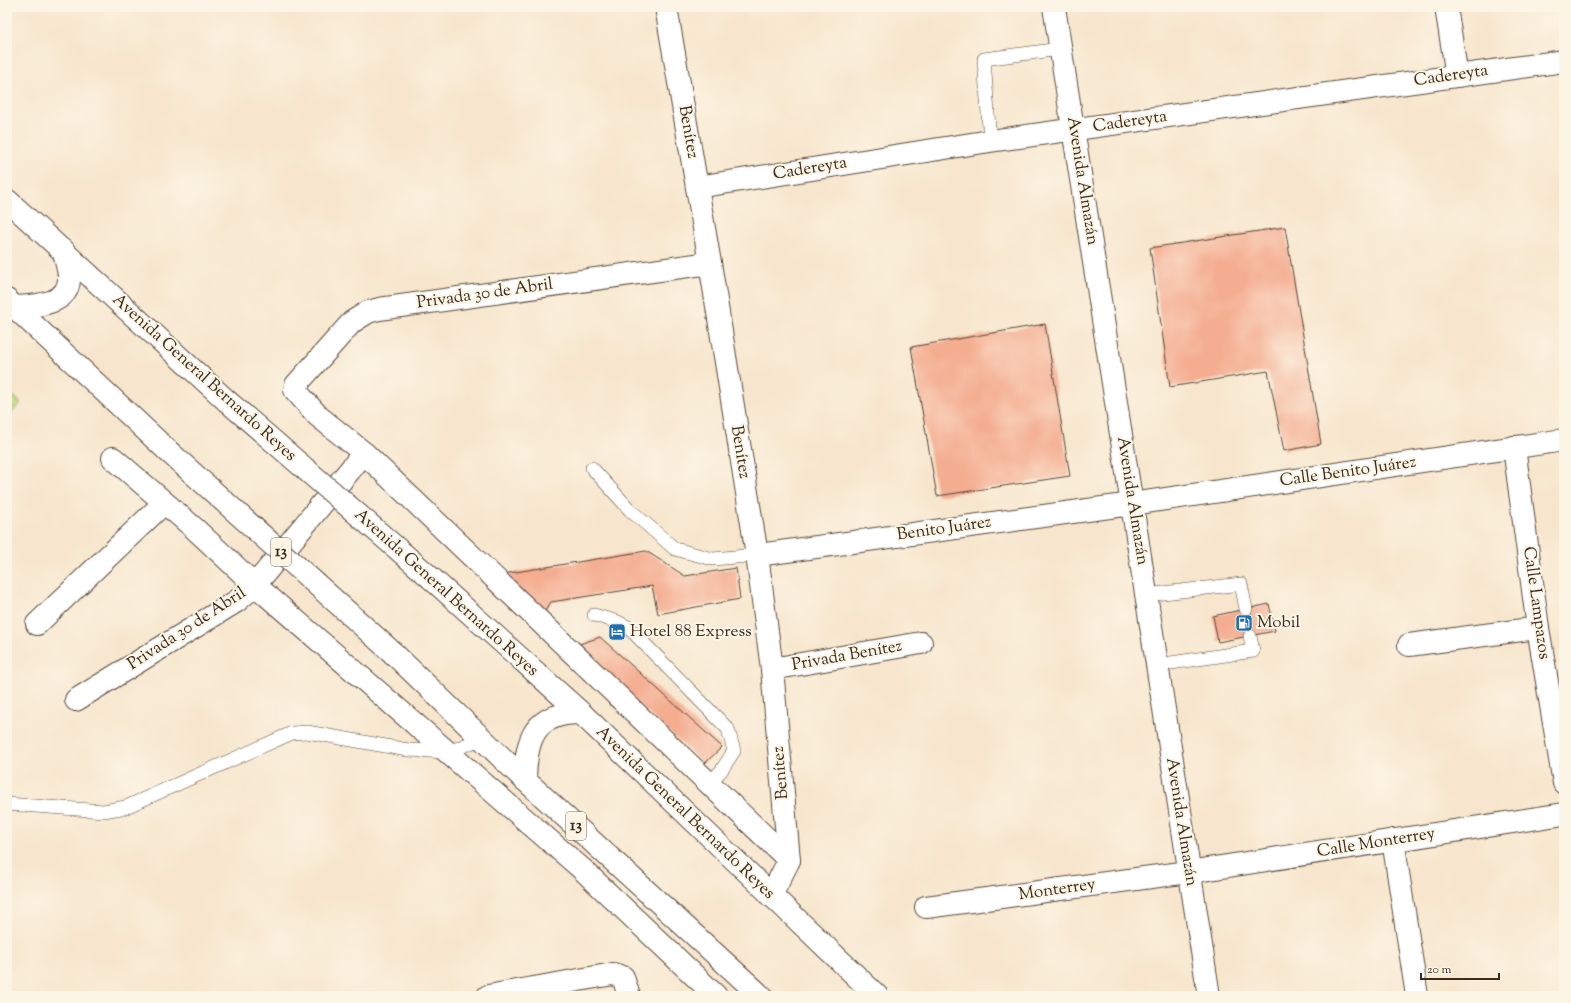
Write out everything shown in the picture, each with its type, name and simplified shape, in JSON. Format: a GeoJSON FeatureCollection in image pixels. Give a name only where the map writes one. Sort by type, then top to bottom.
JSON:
{"type":"FeatureCollection","features":[{"type":"Feature","properties":{"kind":"street","name":"Benítez"},"geometry":{"type":"LineString","coordinates":[[666,7],[710,263],[757,555],[772,669],[789,860]]}},
{"type":"Feature","properties":{"kind":"street","name":"Avenida Almazán"},"geometry":{"type":"LineString","coordinates":[[1054,7],[1209,996]]}},
{"type":"Feature","properties":{"kind":"street"},"geometry":{"type":"LineString","coordinates":[[1446,7],[1457,76]]}},
{"type":"Feature","properties":{"kind":"street","name":"Cadereyta"},"geometry":{"type":"LineString","coordinates":[[697,187],[990,141],[1564,61]]}},
{"type":"Feature","properties":{"kind":"street","name":"Avenida General Bernardo Reyes"},"geometry":{"type":"LineString","coordinates":[[7,200],[227,401],[431,578],[581,713],[877,996]]}},
{"type":"Feature","properties":{"kind":"street"},"geometry":{"type":"LineString","coordinates":[[11,303],[40,306],[52,303],[63,295],[69,276],[64,251]]}},
{"type":"Feature","properties":{"kind":"street","name":"Privada 30 de Abril"},"geometry":{"type":"LineString","coordinates":[[76,700],[231,605],[255,584],[364,453],[318,416],[295,390],[296,385],[352,322],[368,312],[379,309],[710,263]]}},
{"type":"Feature","properties":{"kind":"street","name":"13"},"geometry":{"type":"LineString","coordinates":[[11,303],[168,451],[393,653],[525,780],[761,996]]}},
{"type":"Feature","properties":{"kind":"street","name":"Calle Benito Juárez"},"geometry":{"type":"LineString","coordinates":[[1132,504],[1564,440]]}},
{"type":"Feature","properties":{"kind":"street","name":"Calle Lampazos"},"geometry":{"type":"LineString","coordinates":[[1514,447],[1538,628],[1564,783]]}},
{"type":"Feature","properties":{"kind":"street"},"geometry":{"type":"LineString","coordinates":[[364,453],[789,860],[771,896]]}},
{"type":"Feature","properties":{"kind":"street"},"geometry":{"type":"LineString","coordinates":[[113,458],[582,869],[716,996]]}},
{"type":"Feature","properties":{"kind":"street"},"geometry":{"type":"LineString","coordinates":[[37,624],[164,503]]}},
{"type":"Feature","properties":{"kind":"street","name":"Benito Juárez"},"geometry":{"type":"LineString","coordinates":[[757,555],[1132,504]]}},
{"type":"Feature","properties":{"kind":"street"},"geometry":{"type":"LineString","coordinates":[[1409,645],[1538,628]]}},
{"type":"Feature","properties":{"kind":"street","name":"Privada Benítez"},"geometry":{"type":"LineString","coordinates":[[772,669],[921,644]]}},
{"type":"Feature","properties":{"kind":"street"},"geometry":{"type":"LineString","coordinates":[[525,780],[525,758],[529,742],[537,728],[549,718],[565,713],[581,713]]}},
{"type":"Feature","properties":{"kind":"street","name":"Calle Monterrey"},"geometry":{"type":"LineString","coordinates":[[1189,872],[1564,814]]}},
{"type":"Feature","properties":{"kind":"street"},"geometry":{"type":"LineString","coordinates":[[1393,840],[1417,996]]}},
{"type":"Feature","properties":{"kind":"street"},"geometry":{"type":"LineString","coordinates":[[582,869],[601,849]]}},
{"type":"Feature","properties":{"kind":"street","name":"Monterrey"},"geometry":{"type":"LineString","coordinates":[[926,908],[1189,872]]}},
{"type":"Feature","properties":{"kind":"street"},"geometry":{"type":"LineString","coordinates":[[488,996],[613,974],[621,975],[626,981],[629,996]]}},
{"type":"Feature","properties":{"kind":"lane"},"geometry":{"type":"LineString","coordinates":[[990,141],[984,60],[1060,49]]}},
{"type":"Feature","properties":{"kind":"lane"},"geometry":{"type":"LineString","coordinates":[[592,468],[630,510],[675,549],[713,558],[757,555]]}},
{"type":"Feature","properties":{"kind":"lane"},"geometry":{"type":"LineString","coordinates":[[1146,595],[1241,584],[1246,609]]}},
{"type":"Feature","properties":{"kind":"lane"},"geometry":{"type":"LineString","coordinates":[[594,615],[628,627],[728,729],[734,751],[721,771],[709,783]]}},
{"type":"Feature","properties":{"kind":"lane"},"geometry":{"type":"LineString","coordinates":[[1157,665],[1252,652],[1250,636]]}},
{"type":"Feature","properties":{"kind":"lane"},"geometry":{"type":"LineString","coordinates":[[7,804],[104,811],[126,807],[292,733],[307,732],[408,750],[448,752],[482,738]]}},
{"type":"Feature","properties":{"kind":"green space"},"geometry":{"type":"Polygon","coordinates":[[[7,390],[21,403],[7,418],[7,390]]]}},
{"type":"Feature","properties":{"kind":"building"},"geometry":{"type":"Polygon","coordinates":[[[1285,227],[1321,444],[1284,451],[1268,371],[1170,387],[1150,248],[1285,227]]]}},
{"type":"Feature","properties":{"kind":"building"},"geometry":{"type":"Polygon","coordinates":[[[1045,324],[1070,476],[937,496],[911,347],[1045,324]]]}},
{"type":"Feature","properties":{"kind":"building"},"geometry":{"type":"Polygon","coordinates":[[[646,551],[685,576],[736,568],[740,599],[658,614],[652,586],[551,602],[542,616],[497,575],[646,551]]]}},
{"type":"Feature","properties":{"kind":"building","name":"Mobil"},"geometry":{"type":"Polygon","coordinates":[[[1269,604],[1275,631],[1218,642],[1213,616],[1269,604]]]}},
{"type":"Feature","properties":{"kind":"building"},"geometry":{"type":"Polygon","coordinates":[[[600,637],[722,747],[704,764],[574,646],[600,637]]]}},
{"type":"Feature","properties":{"kind":"place","name":"Mobil"},"geometry":{"type":"Point","coordinates":[1244,623]}},
{"type":"Feature","properties":{"kind":"place","name":"Hotel 88 Express"},"geometry":{"type":"Point","coordinates":[617,632]}}]}
